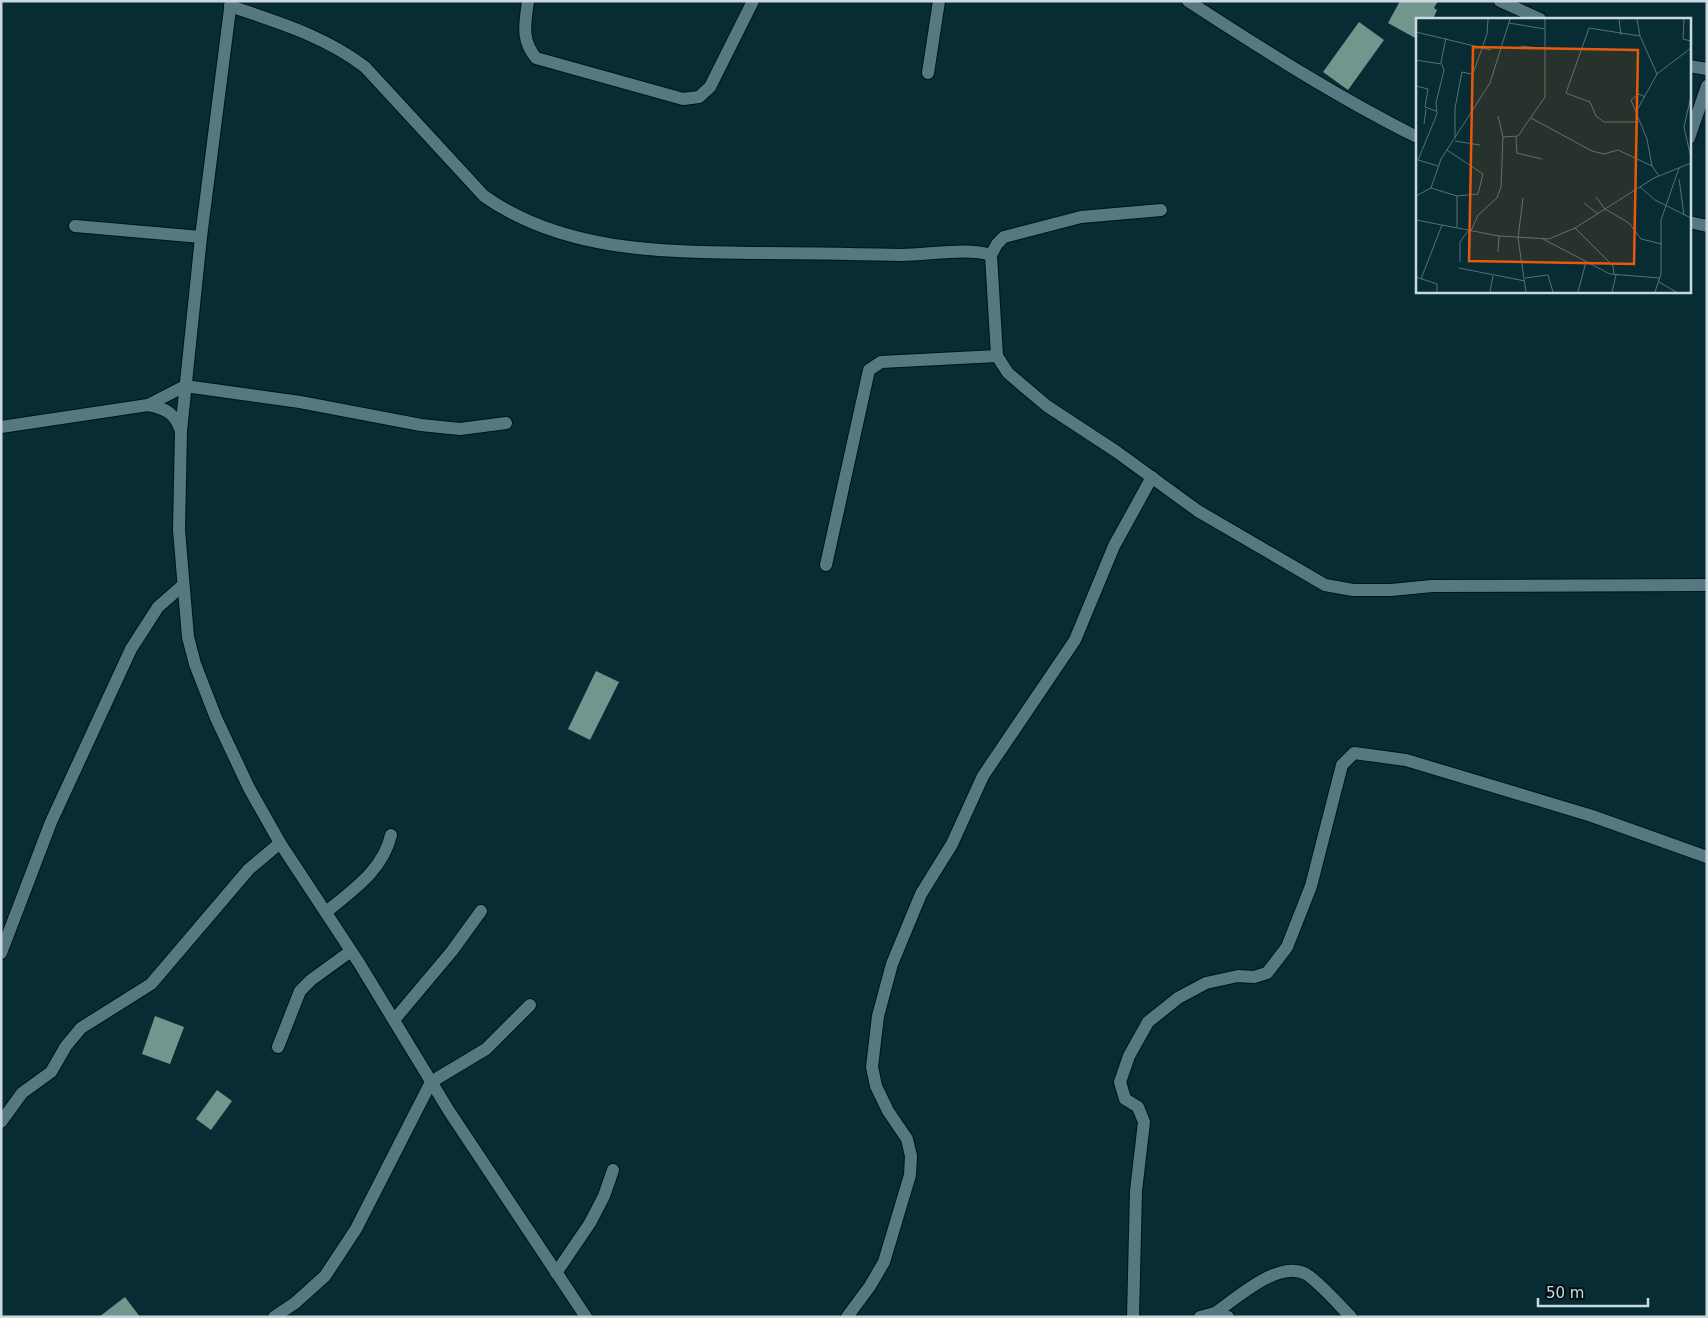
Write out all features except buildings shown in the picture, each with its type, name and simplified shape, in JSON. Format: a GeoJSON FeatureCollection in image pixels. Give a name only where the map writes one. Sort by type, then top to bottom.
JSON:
{"type":"FeatureCollection","features":[{"type":"Feature","properties":{"kind":"street"},"geometry":{"type":"LineString","coordinates":[[528,1],[524,31],[527,48],[536,58],[683,99],[699,97],[710,87],[753,1]]}},
{"type":"Feature","properties":{"kind":"street"},"geometry":{"type":"LineString","coordinates":[[928,73],[939,1]]}},
{"type":"Feature","properties":{"kind":"street"},"geometry":{"type":"LineString","coordinates":[[1188,1],[1271,55],[1376,116],[1416,136]]}},
{"type":"Feature","properties":{"kind":"street"},"geometry":{"type":"LineString","coordinates":[[1500,1],[1538,18]]}},
{"type":"Feature","properties":{"kind":"street"},"geometry":{"type":"LineString","coordinates":[[586,1317],[432,1082],[351,951],[280,843],[249,788],[216,718],[195,664],[188,637],[182,586],[179,530],[181,430],[201,237],[230,4],[342,49],[371,73],[432,137],[456,168],[484,196],[505,211],[557,231],[594,242],[646,250],[927,256],[979,251],[991,255]]}},
{"type":"Feature","properties":{"kind":"street"},"geometry":{"type":"LineString","coordinates":[[1690,66],[1707,69]]}},
{"type":"Feature","properties":{"kind":"street"},"geometry":{"type":"LineString","coordinates":[[1690,135],[1707,86]]}},
{"type":"Feature","properties":{"kind":"street"},"geometry":{"type":"LineString","coordinates":[[1161,210],[1081,217],[1004,237],[997,244],[991,255],[997,356],[1008,374],[1047,406],[1206,515],[1325,585],[1352,590],[1390,590],[1432,586],[1707,585]]}},
{"type":"Feature","properties":{"kind":"street"},"geometry":{"type":"LineString","coordinates":[[1690,222],[1707,226]]}},
{"type":"Feature","properties":{"kind":"street"},"geometry":{"type":"LineString","coordinates":[[75,226],[201,237]]}},
{"type":"Feature","properties":{"kind":"street"},"geometry":{"type":"LineString","coordinates":[[826,565],[869,370],[881,362],[997,356]]}},
{"type":"Feature","properties":{"kind":"street"},"geometry":{"type":"LineString","coordinates":[[1,427],[148,405],[185,386],[300,402],[422,425],[460,429],[506,423]]}},
{"type":"Feature","properties":{"kind":"street"},"geometry":{"type":"LineString","coordinates":[[148,405],[170,412],[181,430]]}},
{"type":"Feature","properties":{"kind":"street"},"geometry":{"type":"LineString","coordinates":[[847,1317],[870,1286],[884,1262],[910,1174],[911,1156],[908,1138],[888,1111],[876,1086],[872,1067],[878,1016],[892,964],[920,894],[952,844],[983,776],[1075,640],[1114,546],[1152,477]]}},
{"type":"Feature","properties":{"kind":"street"},"geometry":{"type":"LineString","coordinates":[[1,953],[5,930],[51,822],[130,648],[158,607],[182,586]]}},
{"type":"Feature","properties":{"kind":"street"},"geometry":{"type":"LineString","coordinates":[[1133,1317],[1136,1191],[1144,1122],[1138,1107],[1126,1099],[1120,1082],[1129,1056],[1148,1022],[1178,998],[1206,983],[1238,976],[1254,978],[1267,973],[1287,947],[1311,886],[1342,765],[1354,754],[1415,762],[1592,816],[1707,857]]}},
{"type":"Feature","properties":{"kind":"street"},"geometry":{"type":"LineString","coordinates":[[326,912],[380,864],[388,849],[391,835]]}},
{"type":"Feature","properties":{"kind":"street"},"geometry":{"type":"LineString","coordinates":[[1,1122],[22,1092],[52,1072],[66,1046],[81,1028],[151,984],[248,869],[280,843]]}},
{"type":"Feature","properties":{"kind":"street"},"geometry":{"type":"LineString","coordinates":[[394,1020],[452,952],[481,910]]}},
{"type":"Feature","properties":{"kind":"street"},"geometry":{"type":"LineString","coordinates":[[278,1047],[300,991],[311,980],[351,951]]}},
{"type":"Feature","properties":{"kind":"street"},"geometry":{"type":"LineString","coordinates":[[274,1317],[295,1303],[325,1276],[356,1229],[432,1082],[486,1049],[530,1005]]}},
{"type":"Feature","properties":{"kind":"street"},"geometry":{"type":"LineString","coordinates":[[556,1273],[590,1223],[604,1196],[613,1170]]}},
{"type":"Feature","properties":{"kind":"street"},"geometry":{"type":"LineString","coordinates":[[1200,1317],[1215,1313],[1275,1273],[1288,1269],[1306,1274],[1351,1317]]}},
{"type":"Feature","properties":{"kind":"street"},"geometry":{"type":"LineString","coordinates":[[1215,1313],[1228,1317]]}}]}
